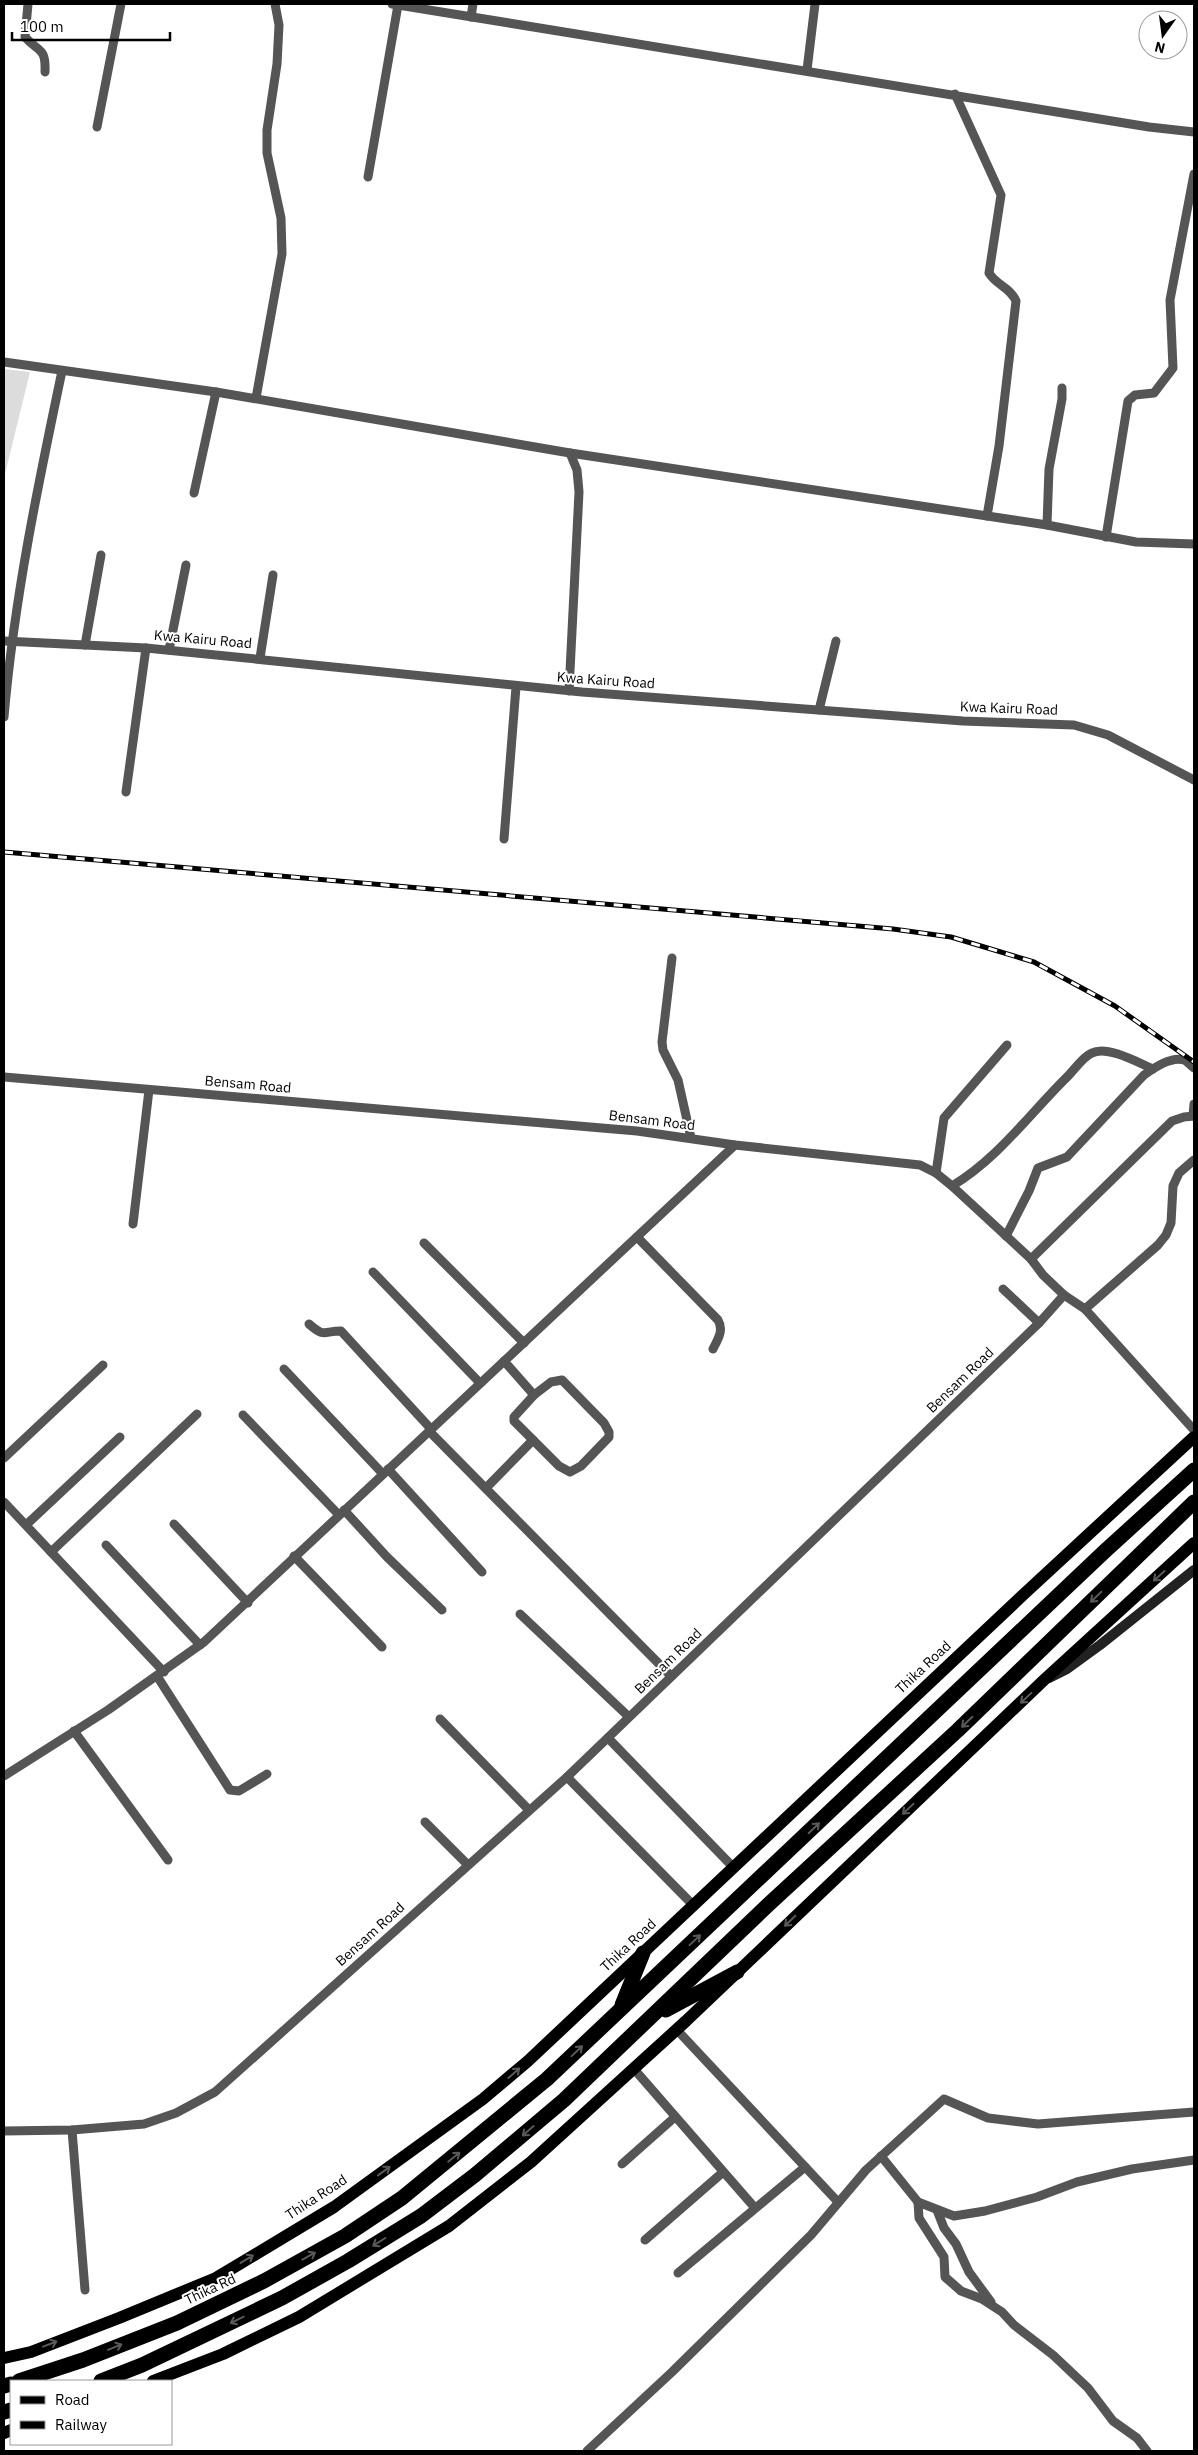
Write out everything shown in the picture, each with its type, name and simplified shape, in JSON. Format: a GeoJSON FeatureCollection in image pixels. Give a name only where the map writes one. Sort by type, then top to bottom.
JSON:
{"type":"FeatureCollection","features":[{"type":"Feature","properties":{"kind":"highway"},"geometry":{"type":"LineString","coordinates":[[620,2011],[1105,1551],[1194,1470]]}},
{"type":"Feature","properties":{"kind":"highway"},"geometry":{"type":"LineString","coordinates":[[104,2380],[142,2365],[282,2298],[348,2261],[421,2216],[475,2175],[564,2100],[648,2019],[958,1730],[1194,1502]]}},
{"type":"Feature","properties":{"kind":"highway"},"geometry":{"type":"LineString","coordinates":[[620,2011],[643,1953]]}},
{"type":"Feature","properties":{"kind":"highway"},"geometry":{"type":"LineString","coordinates":[[648,2019],[737,1972]]}},
{"type":"Feature","properties":{"kind":"highway","name":"Thika Rd"},"geometry":{"type":"LineString","coordinates":[[22,2380],[83,2360],[177,2323],[264,2281],[345,2236],[402,2198],[501,2119],[620,2011]]}},
{"type":"Feature","properties":{"kind":"main road","name":"Thika Road"},"geometry":{"type":"LineString","coordinates":[[4,2358],[31,2352],[216,2278],[334,2207],[483,2099],[528,2061],[1024,1594],[1194,1437]]}},
{"type":"Feature","properties":{"kind":"main road"},"geometry":{"type":"LineString","coordinates":[[156,2380],[223,2354],[299,2317],[449,2226],[531,2162],[677,2030],[1044,1680],[1194,1543]]}},
{"type":"Feature","properties":{"kind":"street"},"geometry":{"type":"LineString","coordinates":[[28,4],[25,37],[42,50],[46,57],[45,72]]}},
{"type":"Feature","properties":{"kind":"street"},"geometry":{"type":"LineString","coordinates":[[97,128],[121,4]]}},
{"type":"Feature","properties":{"kind":"street"},"geometry":{"type":"LineString","coordinates":[[256,398],[282,254],[281,218],[267,153],[267,130],[277,64],[279,25],[275,4]]}},
{"type":"Feature","properties":{"kind":"street"},"geometry":{"type":"LineString","coordinates":[[368,177],[395,4],[1149,127],[1194,132]]}},
{"type":"Feature","properties":{"kind":"street"},"geometry":{"type":"LineString","coordinates":[[471,17],[473,4]]}},
{"type":"Feature","properties":{"kind":"street"},"geometry":{"type":"LineString","coordinates":[[806,70],[815,4]]}},
{"type":"Feature","properties":{"kind":"street"},"geometry":{"type":"LineString","coordinates":[[955,94],[1001,195],[989,273],[993,280],[1012,292],[1016,301],[1000,446],[986,516]]}},
{"type":"Feature","properties":{"kind":"street"},"geometry":{"type":"LineString","coordinates":[[1106,537],[1128,401],[1135,395],[1154,393],[1172,368],[1170,300],[1194,174]]}},
{"type":"Feature","properties":{"kind":"street"},"geometry":{"type":"LineString","coordinates":[[4,362],[256,398],[570,453],[1047,525],[1106,537],[1160,544],[1194,544]]}},
{"type":"Feature","properties":{"kind":"street"},"geometry":{"type":"LineString","coordinates":[[4,717],[7,642],[62,371]]}},
{"type":"Feature","properties":{"kind":"street"},"geometry":{"type":"LineString","coordinates":[[1047,525],[1049,469],[1062,399],[1062,388]]}},
{"type":"Feature","properties":{"kind":"street"},"geometry":{"type":"LineString","coordinates":[[194,493],[216,392]]}},
{"type":"Feature","properties":{"kind":"street"},"geometry":{"type":"LineString","coordinates":[[568,691],[579,492],[577,470],[570,453]]}},
{"type":"Feature","properties":{"kind":"street"},"geometry":{"type":"LineString","coordinates":[[85,645],[101,555]]}},
{"type":"Feature","properties":{"kind":"street"},"geometry":{"type":"LineString","coordinates":[[169,650],[186,566]]}},
{"type":"Feature","properties":{"kind":"street"},"geometry":{"type":"LineString","coordinates":[[260,658],[273,575]]}},
{"type":"Feature","properties":{"kind":"street"},"geometry":{"type":"LineString","coordinates":[[820,710],[836,641]]}},
{"type":"Feature","properties":{"kind":"street","name":"Kwa Kairu Road"},"geometry":{"type":"LineString","coordinates":[[7,642],[169,650],[568,691],[962,721],[1074,725],[1108,735],[1194,780]]}},
{"type":"Feature","properties":{"kind":"street"},"geometry":{"type":"LineString","coordinates":[[126,792],[146,648]]}},
{"type":"Feature","properties":{"kind":"street"},"geometry":{"type":"LineString","coordinates":[[504,839],[516,686]]}},
{"type":"Feature","properties":{"kind":"street"},"geometry":{"type":"LineString","coordinates":[[672,958],[662,1042],[663,1050],[674,1069],[679,1085],[690,1138]]}},
{"type":"Feature","properties":{"kind":"street"},"geometry":{"type":"LineString","coordinates":[[936,1173],[944,1118],[1008,1045]]}},
{"type":"Feature","properties":{"kind":"street"},"geometry":{"type":"LineString","coordinates":[[952,1186],[1004,1146],[1050,1094],[1092,1053],[1103,1051],[1114,1053],[1153,1069]]}},
{"type":"Feature","properties":{"kind":"street"},"geometry":{"type":"LineString","coordinates":[[1006,1236],[1029,1191],[1038,1168],[1067,1157],[1144,1075],[1153,1069],[1175,1060],[1184,1060],[1194,1068]]}},
{"type":"Feature","properties":{"kind":"street","name":"Bensam Road"},"geometry":{"type":"LineString","coordinates":[[4,1078],[637,1130],[735,1145],[920,1166],[936,1173],[952,1186],[1031,1259],[1043,1275],[1064,1295],[1038,1323],[567,1777],[215,2092],[176,2113],[144,2124],[72,2130],[4,2131]]}},
{"type":"Feature","properties":{"kind":"street"},"geometry":{"type":"LineString","coordinates":[[133,1224],[149,1090]]}},
{"type":"Feature","properties":{"kind":"street"},"geometry":{"type":"LineString","coordinates":[[1031,1259],[1172,1121],[1194,1116],[1194,1104]]}},
{"type":"Feature","properties":{"kind":"street"},"geometry":{"type":"LineString","coordinates":[[4,1776],[160,1674],[200,1645],[248,1603],[294,1556],[735,1145]]}},
{"type":"Feature","properties":{"kind":"street"},"geometry":{"type":"LineString","coordinates":[[1085,1309],[1158,1245],[1166,1235],[1171,1223],[1173,1186],[1179,1173],[1194,1160]]}},
{"type":"Feature","properties":{"kind":"street"},"geometry":{"type":"LineString","coordinates":[[637,1236],[718,1320],[721,1325],[720,1333],[714,1349]]}},
{"type":"Feature","properties":{"kind":"street"},"geometry":{"type":"LineString","coordinates":[[424,1243],[524,1343]]}},
{"type":"Feature","properties":{"kind":"street"},"geometry":{"type":"LineString","coordinates":[[373,1272],[480,1383]]}},
{"type":"Feature","properties":{"kind":"street"},"geometry":{"type":"LineString","coordinates":[[1003,1289],[1038,1323]]}},
{"type":"Feature","properties":{"kind":"street"},"geometry":{"type":"LineString","coordinates":[[1064,1295],[1085,1309],[1194,1430]]}},
{"type":"Feature","properties":{"kind":"street"},"geometry":{"type":"LineString","coordinates":[[309,1324],[325,1335],[341,1331],[430,1430],[672,1676]]}},
{"type":"Feature","properties":{"kind":"street"},"geometry":{"type":"LineString","coordinates":[[504,1361],[534,1394]]}},
{"type":"Feature","properties":{"kind":"street"},"geometry":{"type":"LineString","coordinates":[[4,1458],[103,1365]]}},
{"type":"Feature","properties":{"kind":"street"},"geometry":{"type":"LineString","coordinates":[[284,1369],[482,1572]]}},
{"type":"Feature","properties":{"kind":"street"},"geometry":{"type":"LineString","coordinates":[[562,1380],[604,1423],[609,1432],[609,1437],[581,1466],[570,1472],[560,1466],[533,1440],[514,1421],[514,1417],[534,1394],[551,1382],[562,1380]]}},
{"type":"Feature","properties":{"kind":"street"},"geometry":{"type":"LineString","coordinates":[[51,1552],[197,1414]]}},
{"type":"Feature","properties":{"kind":"street"},"geometry":{"type":"LineString","coordinates":[[243,1415],[442,1610]]}},
{"type":"Feature","properties":{"kind":"street"},"geometry":{"type":"LineString","coordinates":[[26,1526],[120,1437]]}},
{"type":"Feature","properties":{"kind":"street"},"geometry":{"type":"LineString","coordinates":[[486,1488],[533,1440]]}},
{"type":"Feature","properties":{"kind":"street"},"geometry":{"type":"LineString","coordinates":[[5,1508],[26,1526],[51,1552],[160,1674],[230,1790],[239,1791],[267,1774]]}},
{"type":"Feature","properties":{"kind":"street"},"geometry":{"type":"LineString","coordinates":[[174,1524],[248,1603]]}},
{"type":"Feature","properties":{"kind":"street"},"geometry":{"type":"LineString","coordinates":[[106,1545],[200,1645]]}},
{"type":"Feature","properties":{"kind":"street"},"geometry":{"type":"LineString","coordinates":[[294,1556],[382,1646]]}},
{"type":"Feature","properties":{"kind":"street"},"geometry":{"type":"LineString","coordinates":[[1044,1680],[1057,1675],[1100,1645],[1194,1570]]}},
{"type":"Feature","properties":{"kind":"street"},"geometry":{"type":"LineString","coordinates":[[520,1614],[629,1717]]}},
{"type":"Feature","properties":{"kind":"street"},"geometry":{"type":"LineString","coordinates":[[440,1719],[529,1810]]}},
{"type":"Feature","properties":{"kind":"street"},"geometry":{"type":"LineString","coordinates":[[74,1731],[168,1860]]}},
{"type":"Feature","properties":{"kind":"street"},"geometry":{"type":"LineString","coordinates":[[608,1738],[734,1868]]}},
{"type":"Feature","properties":{"kind":"street"},"geometry":{"type":"LineString","coordinates":[[567,1777],[693,1905]]}},
{"type":"Feature","properties":{"kind":"street"},"geometry":{"type":"LineString","coordinates":[[425,1822],[468,1865]]}},
{"type":"Feature","properties":{"kind":"street"},"geometry":{"type":"LineString","coordinates":[[677,2030],[838,2202]]}},
{"type":"Feature","properties":{"kind":"street"},"geometry":{"type":"LineString","coordinates":[[634,2069],[722,2173],[755,2208]]}},
{"type":"Feature","properties":{"kind":"street"},"geometry":{"type":"LineString","coordinates":[[587,2451],[728,2318],[810,2235],[866,2170],[944,2099],[988,2118],[1038,2124],[1194,2112]]}},
{"type":"Feature","properties":{"kind":"street"},"geometry":{"type":"LineString","coordinates":[[622,2164],[675,2117]]}},
{"type":"Feature","properties":{"kind":"street"},"geometry":{"type":"LineString","coordinates":[[72,2130],[85,2290]]}},
{"type":"Feature","properties":{"kind":"street"},"geometry":{"type":"LineString","coordinates":[[881,2156],[918,2202],[954,2216],[985,2211],[1036,2197],[1077,2182],[1132,2169],[1194,2160]]}},
{"type":"Feature","properties":{"kind":"street"},"geometry":{"type":"LineString","coordinates":[[678,2273],[805,2167]]}},
{"type":"Feature","properties":{"kind":"street"},"geometry":{"type":"LineString","coordinates":[[645,2240],[722,2173]]}},
{"type":"Feature","properties":{"kind":"street"},"geometry":{"type":"LineString","coordinates":[[918,2202],[919,2218],[944,2257],[945,2277],[961,2292],[982,2299],[994,2307],[1053,2355],[1088,2388],[1114,2421],[1137,2438],[1146,2451]]}},
{"type":"Feature","properties":{"kind":"street"},"geometry":{"type":"LineString","coordinates":[[936,2210],[944,2228],[956,2244],[969,2272],[994,2307]]}},
{"type":"Feature","properties":{"kind":"shaded area"},"geometry":{"type":"Polygon","coordinates":[[[4,369],[30,372],[4,478],[4,369]]]}},
{"type":"Feature","properties":{"kind":"railway"},"geometry":{"type":"LineString","coordinates":[[4,852],[893,929],[951,937],[1034,962],[1115,1006],[1194,1062]]}}]}
